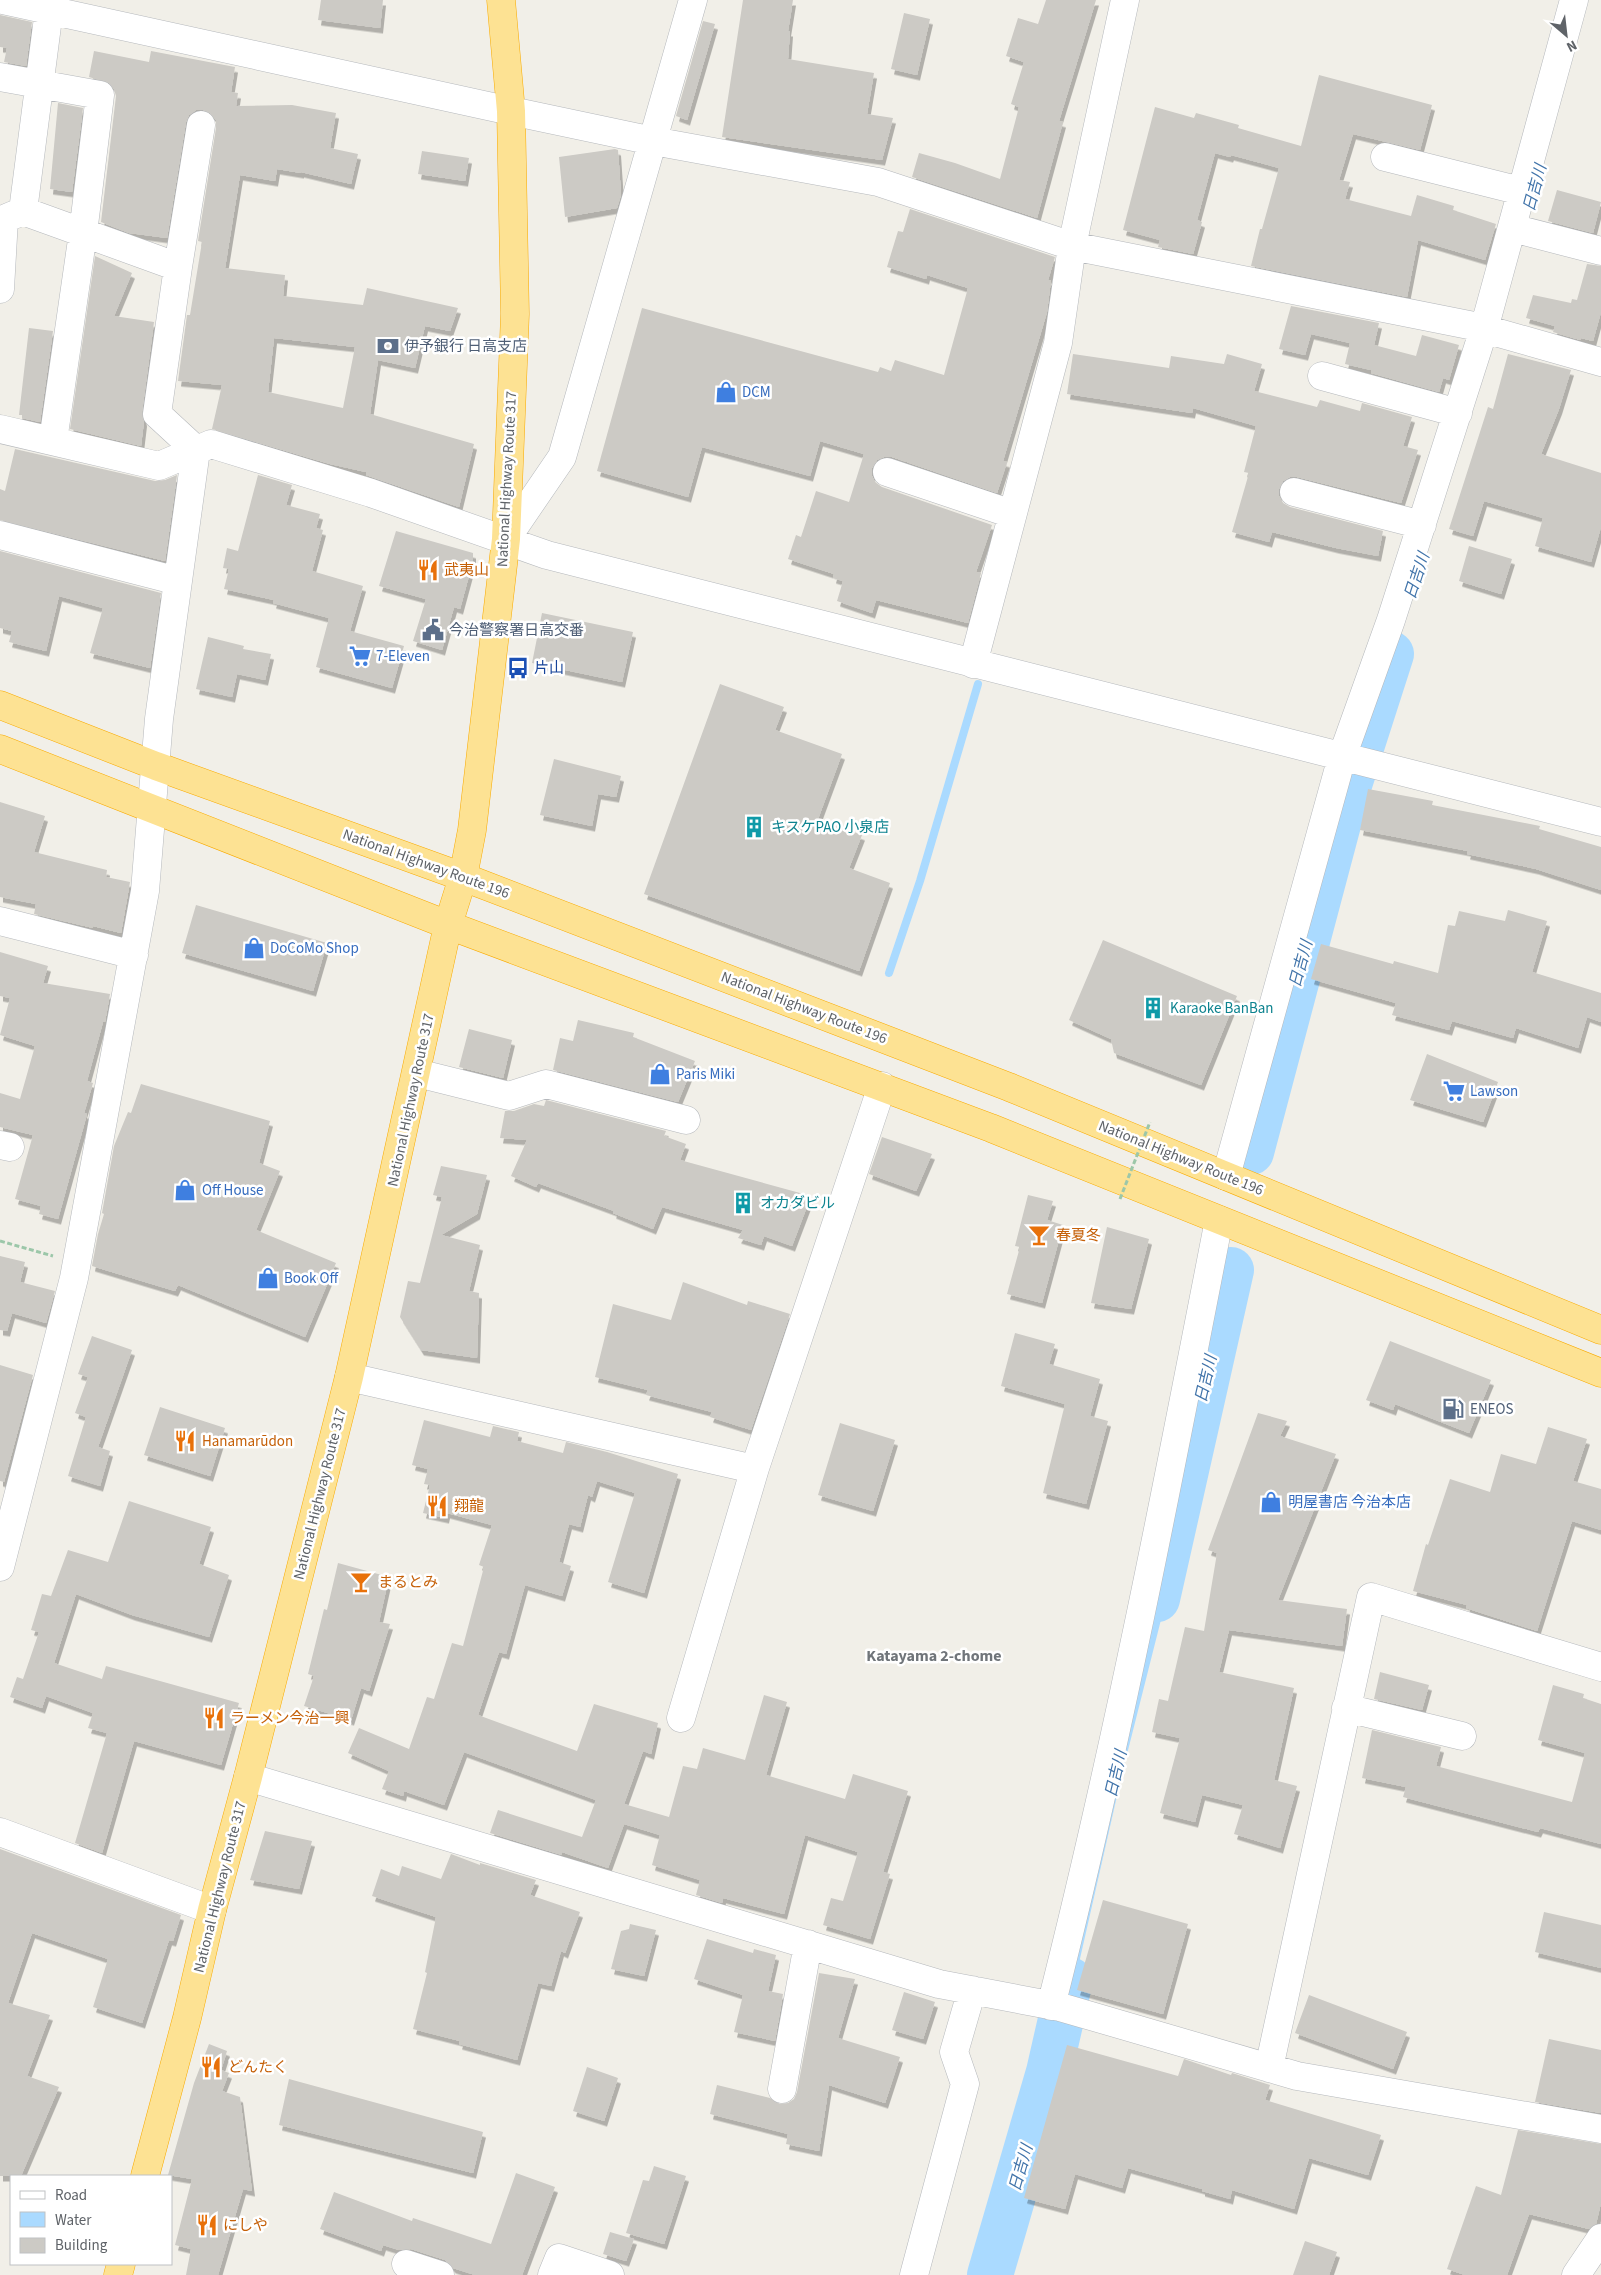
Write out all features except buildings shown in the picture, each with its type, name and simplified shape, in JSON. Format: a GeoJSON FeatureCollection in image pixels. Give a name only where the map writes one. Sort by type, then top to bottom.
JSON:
{"type":"FeatureCollection","features":[{"type":"Feature","properties":{"kind":"highway","name":"National Highway Route 317"},"geometry":{"type":"LineString","coordinates":[[145,2175],[187,2018],[212,1910],[248,1777],[349,1377],[417,1074],[448,925],[463,877],[472,830],[506,539],[515,314],[510,112],[501,0]]}},
{"type":"Feature","properties":{"kind":"highway","name":"National Highway Route 196"},"geometry":{"type":"LineString","coordinates":[[0,705],[156,766],[463,877],[1009,1087],[1601,1330]]}},
{"type":"Feature","properties":{"kind":"highway"},"geometry":{"type":"LineString","coordinates":[[0,749],[448,925],[882,1086],[1601,1373]]}},
{"type":"Feature","properties":{"kind":"street"},"geometry":{"type":"LineString","coordinates":[[3,0],[510,112],[653,141],[878,182],[1072,246],[1484,330],[1601,362]]}},
{"type":"Feature","properties":{"kind":"street"},"geometry":{"type":"LineString","coordinates":[[506,539],[562,457],[693,0]]}},
{"type":"Feature","properties":{"kind":"street"},"geometry":{"type":"LineString","coordinates":[[973,664],[1058,343],[1072,246],[1125,0]]}},
{"type":"Feature","properties":{"kind":"street"},"geometry":{"type":"LineString","coordinates":[[1226,1176],[1342,757],[1391,620],[1484,330],[1574,0]]}},
{"type":"Feature","properties":{"kind":"street"},"geometry":{"type":"LineString","coordinates":[[0,289],[9,216],[40,85],[49,10]]}},
{"type":"Feature","properties":{"kind":"street"},"geometry":{"type":"LineString","coordinates":[[0,78],[100,95],[83,233],[53,441]]}},
{"type":"Feature","properties":{"kind":"street"},"geometry":{"type":"LineString","coordinates":[[196,450],[157,414],[201,125]]}},
{"type":"Feature","properties":{"kind":"street"},"geometry":{"type":"LineString","coordinates":[[1385,157],[1522,191]]}},
{"type":"Feature","properties":{"kind":"street"},"geometry":{"type":"LineString","coordinates":[[9,216],[83,233],[178,267]]}},
{"type":"Feature","properties":{"kind":"street"},"geometry":{"type":"LineString","coordinates":[[1512,228],[1601,251]]}},
{"type":"Feature","properties":{"kind":"street"},"geometry":{"type":"LineString","coordinates":[[1322,376],[1458,413]]}},
{"type":"Feature","properties":{"kind":"street"},"geometry":{"type":"LineString","coordinates":[[0,429],[159,466],[211,444],[371,494],[506,539],[547,555],[1601,822]]}},
{"type":"Feature","properties":{"kind":"street"},"geometry":{"type":"LineString","coordinates":[[0,1567],[7,1512],[77,1263],[146,892],[159,719],[196,450]]}},
{"type":"Feature","properties":{"kind":"street"},"geometry":{"type":"LineString","coordinates":[[887,472],[1012,514]]}},
{"type":"Feature","properties":{"kind":"street"},"geometry":{"type":"LineString","coordinates":[[1294,492],[1422,525]]}},
{"type":"Feature","properties":{"kind":"street"},"geometry":{"type":"LineString","coordinates":[[0,535],[178,581]]}},
{"type":"Feature","properties":{"kind":"street"},"geometry":{"type":"LineString","coordinates":[[0,921],[134,955]]}},
{"type":"Feature","properties":{"kind":"street"},"geometry":{"type":"LineString","coordinates":[[417,1074],[509,1096],[546,1084],[686,1120]]}},
{"type":"Feature","properties":{"kind":"street"},"geometry":{"type":"LineString","coordinates":[[681,1718],[755,1468],[882,1086]]}},
{"type":"Feature","properties":{"kind":"street"},"geometry":{"type":"LineString","coordinates":[[1063,2008],[1082,1882],[1143,1606],[1219,1220]]}},
{"type":"Feature","properties":{"kind":"street"},"geometry":{"type":"LineString","coordinates":[[349,1377],[745,1468],[755,1468]]}},
{"type":"Feature","properties":{"kind":"street"},"geometry":{"type":"LineString","coordinates":[[1269,2068],[1371,1597],[1601,1667]]}},
{"type":"Feature","properties":{"kind":"street"},"geometry":{"type":"LineString","coordinates":[[1346,1708],[1462,1736]]}},
{"type":"Feature","properties":{"kind":"street"},"geometry":{"type":"LineString","coordinates":[[248,1777],[940,1984],[1063,2008],[1297,2076],[1601,2129]]}},
{"type":"Feature","properties":{"kind":"street"},"geometry":{"type":"LineString","coordinates":[[0,1832],[212,1910]]}},
{"type":"Feature","properties":{"kind":"street"},"geometry":{"type":"LineString","coordinates":[[782,2089],[808,1944]]}},
{"type":"Feature","properties":{"kind":"street"},"geometry":{"type":"LineString","coordinates":[[914,2275],[965,2084],[954,2052],[972,1990]]}},
{"type":"Feature","properties":{"kind":"street"},"geometry":{"type":"LineString","coordinates":[[1576,2275],[1601,2238]]}},
{"type":"Feature","properties":{"kind":"street"},"geometry":{"type":"LineString","coordinates":[[552,2275],[559,2258],[610,2275]]}},
{"type":"Feature","properties":{"kind":"street"},"geometry":{"type":"LineString","coordinates":[[406,2264],[440,2275]]}},
{"type":"Feature","properties":{"kind":"path"},"geometry":{"type":"LineString","coordinates":[[1120,1200],[1150,1122]]}},
{"type":"Feature","properties":{"kind":"path"},"geometry":{"type":"LineString","coordinates":[[0,1241],[77,1263]]}},
{"type":"Feature","properties":{"kind":"water"},"geometry":{"type":"Polygon","coordinates":[[[1224,1299],[1236,1301],[1209,1446],[1167,1596],[1122,1774],[1079,1963],[990,2275],[980,2275],[1047,2039],[1066,1981],[1154,1612],[1224,1299]]]}},
{"type":"Feature","properties":{"kind":"waterway","name":"日吉川"},"geometry":{"type":"LineString","coordinates":[[1251,1152],[1346,794],[1391,654]]}},
{"type":"Feature","properties":{"kind":"waterway"},"geometry":{"type":"LineString","coordinates":[[889,973],[920,881],[978,684]]}},
{"type":"Feature","properties":{"kind":"waterway","name":"日吉川"},"geometry":{"type":"LineString","coordinates":[[1157,1599],[1231,1270]]}},
{"type":"Feature","properties":{"kind":"waterway","name":"日吉川"},"geometry":{"type":"LineString","coordinates":[[990,2275],[1049,2072],[1070,1980]]}},
{"type":"Feature","properties":{"kind":"place","name":"伊予銀行 日高支店"},"geometry":{"type":"Point","coordinates":[388,346]}},
{"type":"Feature","properties":{"kind":"place","name":"DCM"},"geometry":{"type":"Point","coordinates":[726,392]}},
{"type":"Feature","properties":{"kind":"place","name":"武夷山"},"geometry":{"type":"Point","coordinates":[428,570]}},
{"type":"Feature","properties":{"kind":"place","name":"今治警察署日高交番"},"geometry":{"type":"Point","coordinates":[433,630]}},
{"type":"Feature","properties":{"kind":"place","name":"7-Eleven"},"geometry":{"type":"Point","coordinates":[360,656]}},
{"type":"Feature","properties":{"kind":"place","name":"片山"},"geometry":{"type":"Point","coordinates":[518,668]}},
{"type":"Feature","properties":{"kind":"place","name":"キスケPAO 小泉店"},"geometry":{"type":"Point","coordinates":[754,827]}},
{"type":"Feature","properties":{"kind":"place","name":"DoCoMo Shop"},"geometry":{"type":"Point","coordinates":[254,948]}},
{"type":"Feature","properties":{"kind":"place","name":"Karaoke BanBan"},"geometry":{"type":"Point","coordinates":[1153,1008]}},
{"type":"Feature","properties":{"kind":"place","name":"Paris Miki"},"geometry":{"type":"Point","coordinates":[660,1074]}},
{"type":"Feature","properties":{"kind":"place","name":"Lawson"},"geometry":{"type":"Point","coordinates":[1454,1091]}},
{"type":"Feature","properties":{"kind":"place","name":"Off House"},"geometry":{"type":"Point","coordinates":[185,1190]}},
{"type":"Feature","properties":{"kind":"place","name":"オカダビル"},"geometry":{"type":"Point","coordinates":[743,1203]}},
{"type":"Feature","properties":{"kind":"place","name":"春夏冬"},"geometry":{"type":"Point","coordinates":[1039,1235]}},
{"type":"Feature","properties":{"kind":"place","name":"Book Off"},"geometry":{"type":"Point","coordinates":[268,1278]}},
{"type":"Feature","properties":{"kind":"place","name":"ENEOS"},"geometry":{"type":"Point","coordinates":[1453,1409]}},
{"type":"Feature","properties":{"kind":"place","name":"Hanamarūdon"},"geometry":{"type":"Point","coordinates":[185,1441]}},
{"type":"Feature","properties":{"kind":"place","name":"明屋書店 今治本店"},"geometry":{"type":"Point","coordinates":[1271,1502]}},
{"type":"Feature","properties":{"kind":"place","name":"翔龍"},"geometry":{"type":"Point","coordinates":[437,1506]}},
{"type":"Feature","properties":{"kind":"place","name":"まるとみ"},"geometry":{"type":"Point","coordinates":[361,1582]}},
{"type":"Feature","properties":{"kind":"place","name":"ラーメン今治一興"},"geometry":{"type":"Point","coordinates":[214,1718]}},
{"type":"Feature","properties":{"kind":"place","name":"どんたく"},"geometry":{"type":"Point","coordinates":[211,2067]}},
{"type":"Feature","properties":{"kind":"place","name":"にしや"},"geometry":{"type":"Point","coordinates":[207,2225]}},
{"type":"Feature","properties":{"kind":"district","name":"Katayama 2-chome"},"geometry":{"type":"Point","coordinates":[934,1656]}}]}
